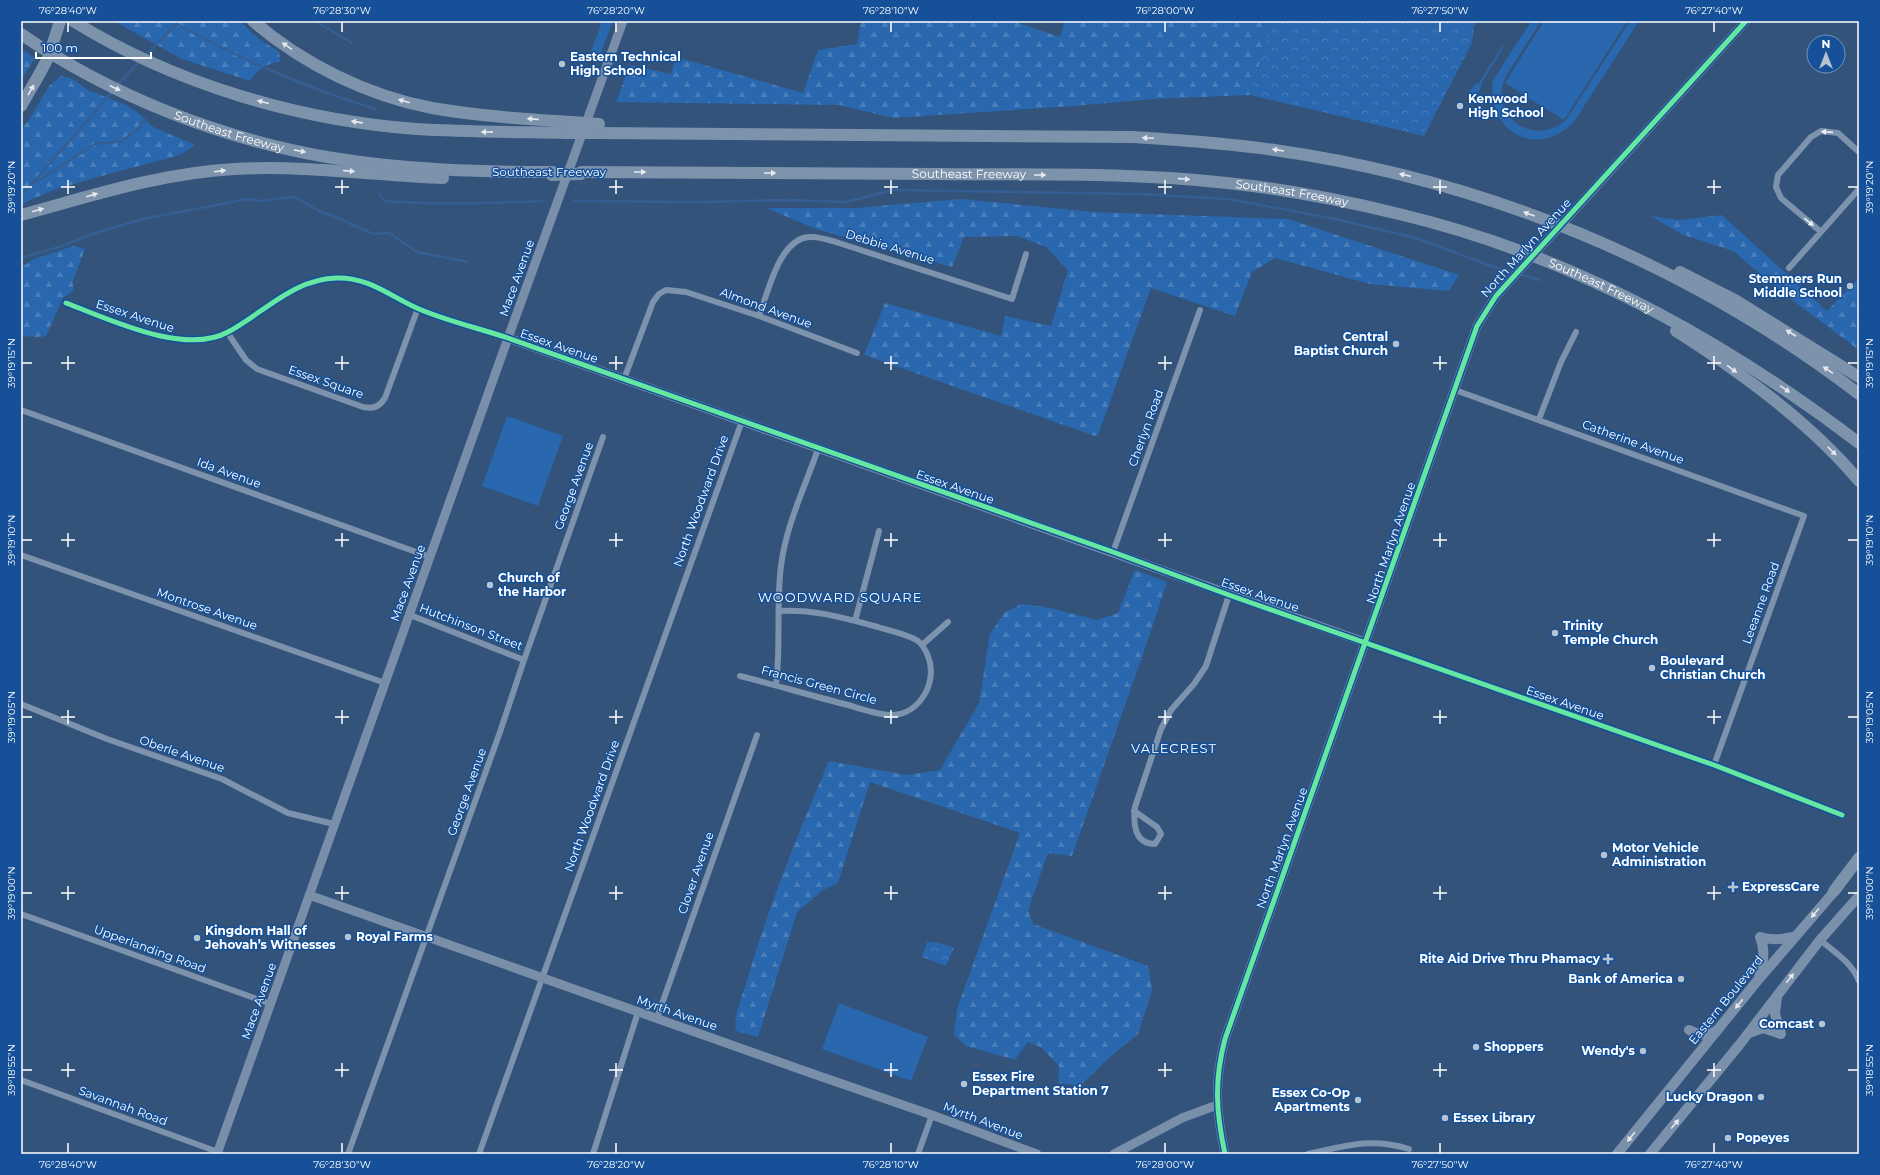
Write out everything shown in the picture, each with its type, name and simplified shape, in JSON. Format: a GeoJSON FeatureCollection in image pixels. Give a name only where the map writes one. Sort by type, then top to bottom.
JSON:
{"type":"FeatureCollection","features":[{"type":"Feature","properties":{"kind":"highway"},"geometry":{"type":"LineString","coordinates":[[21,106],[49,56],[60,21]]}},
{"type":"Feature","properties":{"kind":"highway"},"geometry":{"type":"LineString","coordinates":[[73,21],[115,45],[172,71],[227,91],[300,112],[338,119],[415,128],[456,131],[597,128],[702,133],[1133,137],[1231,144],[1317,156],[1410,176],[1500,203],[1666,266],[1700,282],[1783,329],[1859,377]]}},
{"type":"Feature","properties":{"kind":"highway"},"geometry":{"type":"LineString","coordinates":[[253,21],[274,38],[316,65],[344,79],[385,96],[430,108],[569,128]]}},
{"type":"Feature","properties":{"kind":"highway","name":"Southeast Freeway"},"geometry":{"type":"LineString","coordinates":[[21,34],[88,75],[143,101],[183,117],[254,140],[333,158],[454,171],[553,173],[601,172],[1132,176],[1225,183],[1311,195],[1401,214],[1482,238],[1540,260],[1632,300],[1713,343],[1760,372],[1812,407],[1859,442]]}},
{"type":"Feature","properties":{"kind":"highway"},"geometry":{"type":"LineString","coordinates":[[21,215],[146,182],[188,174],[233,169],[322,169],[454,178],[491,178],[553,173]]}},
{"type":"Feature","properties":{"kind":"highway"},"geometry":{"type":"LineString","coordinates":[[1566,227],[1663,272],[1730,308],[1779,337],[1859,394]]}},
{"type":"Feature","properties":{"kind":"highway"},"geometry":{"type":"LineString","coordinates":[[1540,260],[1630,303],[1708,351],[1802,423],[1839,458],[1859,480]]}},
{"type":"Feature","properties":{"kind":"highway"},"geometry":{"type":"LineString","coordinates":[[1834,891],[1859,858]]}},
{"type":"Feature","properties":{"kind":"main road","name":"Eastern Boulevard"},"geometry":{"type":"LineString","coordinates":[[1617,1154],[1758,980],[1834,891],[1859,866]]}},
{"type":"Feature","properties":{"kind":"main road"},"geometry":{"type":"LineString","coordinates":[[1650,1154],[1820,940],[1859,896]]}},
{"type":"Feature","properties":{"kind":"main road"},"geometry":{"type":"LineString","coordinates":[[1758,980],[1765,957],[1764,946],[1760,937],[1779,940],[1796,936]]}},
{"type":"Feature","properties":{"kind":"main road"},"geometry":{"type":"LineString","coordinates":[[1746,1035],[1757,1029],[1764,1028],[1781,1034],[1775,1014],[1778,994]]}},
{"type":"Feature","properties":{"kind":"main road"},"geometry":{"type":"LineString","coordinates":[[1688,1030],[1704,1035],[1712,1034],[1720,1028]]}},
{"type":"Feature","properties":{"kind":"street","name":"Mace Avenue"},"geometry":{"type":"LineString","coordinates":[[218,1153],[334,824],[623,21]]}},
{"type":"Feature","properties":{"kind":"street","name":"North Marlyn Avenue"},"geometry":{"type":"LineString","coordinates":[[1226,1154],[1218,1120],[1217,1105],[1219,1067],[1225,1039],[1367,643],[1477,326],[1486,309],[1496,296],[1746,21]]}},
{"type":"Feature","properties":{"kind":"street"},"geometry":{"type":"LineString","coordinates":[[1820,231],[1781,198],[1776,187],[1778,175],[1811,137],[1821,131],[1838,133],[1859,152]]}},
{"type":"Feature","properties":{"kind":"street"},"geometry":{"type":"LineString","coordinates":[[1789,268],[1820,231],[1859,189]]}},
{"type":"Feature","properties":{"kind":"street","name":"Debbie Avenue"},"geometry":{"type":"LineString","coordinates":[[759,316],[782,256],[792,244],[805,238],[819,238],[839,243],[1012,299],[1026,254]]}},
{"type":"Feature","properties":{"kind":"street","name":"Essex Avenue"},"geometry":{"type":"LineString","coordinates":[[66,303],[164,338],[194,339],[227,332],[295,288],[305,284],[327,279],[351,279],[366,283],[386,291],[418,308],[742,420],[818,449],[1113,552],[1229,595],[1714,764],[1842,815]]}},
{"type":"Feature","properties":{"kind":"street","name":"Almond Avenue"},"geometry":{"type":"LineString","coordinates":[[624,379],[653,302],[659,294],[666,290],[686,292],[759,316],[857,353]]}},
{"type":"Feature","properties":{"kind":"street","name":"Essex Square"},"geometry":{"type":"LineString","coordinates":[[227,332],[246,360],[256,369],[363,407],[374,408],[379,406],[385,398],[418,308]]}},
{"type":"Feature","properties":{"kind":"street","name":"Cherlyn Road"},"geometry":{"type":"LineString","coordinates":[[1113,552],[1200,310]]}},
{"type":"Feature","properties":{"kind":"street"},"geometry":{"type":"LineString","coordinates":[[1539,419],[1561,362],[1576,332]]}},
{"type":"Feature","properties":{"kind":"street","name":"Catherine Avenue"},"geometry":{"type":"LineString","coordinates":[[1455,390],[1539,419],[1804,516]]}},
{"type":"Feature","properties":{"kind":"street","name":"Ida Avenue"},"geometry":{"type":"LineString","coordinates":[[21,410],[430,557]]}},
{"type":"Feature","properties":{"kind":"street","name":"North Woodward Drive"},"geometry":{"type":"LineString","coordinates":[[479,1154],[742,420]]}},
{"type":"Feature","properties":{"kind":"street","name":"George Avenue"},"geometry":{"type":"LineString","coordinates":[[348,1154],[503,725],[524,660],[603,437]]}},
{"type":"Feature","properties":{"kind":"street"},"geometry":{"type":"LineString","coordinates":[[776,685],[780,653],[780,581],[785,546],[818,449]]}},
{"type":"Feature","properties":{"kind":"street","name":"Leeanne Road"},"geometry":{"type":"LineString","coordinates":[[1714,764],[1804,516]]}},
{"type":"Feature","properties":{"kind":"street"},"geometry":{"type":"LineString","coordinates":[[855,621],[879,531]]}},
{"type":"Feature","properties":{"kind":"street","name":"Montrose Avenue"},"geometry":{"type":"LineString","coordinates":[[21,555],[385,683]]}},
{"type":"Feature","properties":{"kind":"street"},"geometry":{"type":"LineString","coordinates":[[1134,812],[1157,827],[1161,834],[1155,844],[1148,844],[1140,840],[1135,827],[1134,812],[1161,729],[1171,710],[1194,684],[1206,666],[1229,595]]}},
{"type":"Feature","properties":{"kind":"street"},"geometry":{"type":"LineString","coordinates":[[779,611],[816,612],[855,621],[908,637],[922,645],[948,622]]}},
{"type":"Feature","properties":{"kind":"street","name":"Hutchinson Street"},"geometry":{"type":"LineString","coordinates":[[410,615],[524,660]]}},
{"type":"Feature","properties":{"kind":"street","name":"Francis Green Circle"},"geometry":{"type":"LineString","coordinates":[[740,676],[875,712],[893,715],[907,711],[917,704],[929,686],[931,674],[930,663],[922,645]]}},
{"type":"Feature","properties":{"kind":"street","name":"Oberle Avenue"},"geometry":{"type":"LineString","coordinates":[[21,704],[107,739],[222,779],[288,813],[334,824]]}},
{"type":"Feature","properties":{"kind":"street","name":"Clover Avenue"},"geometry":{"type":"LineString","coordinates":[[657,1018],[757,735]]}},
{"type":"Feature","properties":{"kind":"street","name":"Myrth Avenue"},"geometry":{"type":"LineString","coordinates":[[309,895],[426,938],[932,1115],[1037,1154]]}},
{"type":"Feature","properties":{"kind":"street","name":"Upperlanding Road"},"geometry":{"type":"LineString","coordinates":[[21,914],[271,1004]]}},
{"type":"Feature","properties":{"kind":"street"},"geometry":{"type":"LineString","coordinates":[[1820,940],[1848,964],[1859,981]]}},
{"type":"Feature","properties":{"kind":"street"},"geometry":{"type":"LineString","coordinates":[[593,1154],[638,1012]]}},
{"type":"Feature","properties":{"kind":"street","name":"Savannah Road"},"geometry":{"type":"LineString","coordinates":[[21,1080],[218,1153]]}},
{"type":"Feature","properties":{"kind":"street"},"geometry":{"type":"LineString","coordinates":[[1114,1154],[1182,1118],[1217,1105]]}},
{"type":"Feature","properties":{"kind":"street"},"geometry":{"type":"LineString","coordinates":[[918,1154],[932,1115]]}},
{"type":"Feature","properties":{"kind":"street"},"geometry":{"type":"LineString","coordinates":[[1308,1154],[1368,1142],[1385,1142],[1409,1149]]}},
{"type":"Feature","properties":{"kind":"green space"},"geometry":{"type":"Polygon","coordinates":[[[114,21],[240,21],[255,36],[279,52],[280,62],[263,67],[250,81],[182,59],[114,21]]]}},
{"type":"Feature","properties":{"kind":"green space"},"geometry":{"type":"Polygon","coordinates":[[[602,21],[613,21],[600,55],[591,52],[602,21]]]}},
{"type":"Feature","properties":{"kind":"green space"},"geometry":{"type":"Polygon","coordinates":[[[861,21],[1013,21],[1060,37],[1065,21],[1273,21],[1250,95],[1153,99],[893,118],[840,105],[616,102],[630,65],[671,74],[676,57],[803,93],[818,50],[857,44],[861,21]]]}},
{"type":"Feature","properties":{"kind":"green space"},"geometry":{"type":"Polygon","coordinates":[[[1273,21],[1478,21],[1474,26],[1472,43],[1424,136],[1250,95],[1273,21]]]}},
{"type":"Feature","properties":{"kind":"green space"},"geometry":{"type":"Polygon","coordinates":[[[1531,21],[1541,21],[1506,76],[1502,91],[1503,104],[1508,115],[1516,124],[1528,129],[1540,131],[1553,128],[1566,120],[1630,21],[1639,21],[1574,122],[1564,131],[1541,139],[1530,139],[1519,136],[1509,130],[1501,120],[1495,108],[1492,95],[1492,84],[1494,79],[1531,21]]]}},
{"type":"Feature","properties":{"kind":"green space"},"geometry":{"type":"Polygon","coordinates":[[[1544,21],[1627,21],[1564,120],[1505,83],[1544,21]]]}},
{"type":"Feature","properties":{"kind":"green space"},"geometry":{"type":"Polygon","coordinates":[[[1503,45],[1504,46],[1481,84],[1481,88],[1476,96],[1469,92],[1475,84],[1479,83],[1503,45]]]}},
{"type":"Feature","properties":{"kind":"green space"},"geometry":{"type":"Polygon","coordinates":[[[21,49],[35,58],[21,80],[21,49]]]}},
{"type":"Feature","properties":{"kind":"green space"},"geometry":{"type":"Polygon","coordinates":[[[61,76],[72,79],[88,90],[126,105],[140,114],[153,127],[195,145],[180,155],[54,190],[21,204],[21,129],[29,120],[49,86],[61,76]]]}},
{"type":"Feature","properties":{"kind":"green space"},"geometry":{"type":"Polygon","coordinates":[[[961,199],[1094,212],[1288,219],[1459,275],[1449,291],[1370,284],[1275,258],[1252,272],[1235,316],[1151,288],[1098,435],[1095,436],[864,355],[885,303],[1001,336],[1005,316],[1051,326],[1068,270],[1046,247],[1018,236],[964,237],[952,267],[816,229],[766,208],[856,208],[961,199]]]}},
{"type":"Feature","properties":{"kind":"green space"},"geometry":{"type":"Polygon","coordinates":[[[1722,215],[1827,311],[1859,278],[1859,350],[1792,300],[1733,251],[1681,234],[1651,216],[1679,220],[1722,215]]]}},
{"type":"Feature","properties":{"kind":"green space"},"geometry":{"type":"Polygon","coordinates":[[[74,246],[85,249],[73,281],[73,291],[63,298],[46,336],[21,336],[21,267],[36,258],[74,246]]]}},
{"type":"Feature","properties":{"kind":"green space"},"geometry":{"type":"Polygon","coordinates":[[[507,416],[563,436],[538,506],[482,486],[507,416]]]}},
{"type":"Feature","properties":{"kind":"green space"},"geometry":{"type":"Polygon","coordinates":[[[1135,570],[1167,582],[1072,856],[1048,853],[1028,910],[1033,924],[1148,966],[1152,990],[1138,1034],[1112,1055],[1083,1083],[1073,1085],[1058,1083],[1059,1066],[1042,1048],[1028,1042],[1015,1060],[966,1046],[954,1035],[957,1009],[1020,833],[870,782],[838,883],[823,890],[797,912],[758,1037],[736,1031],[735,1025],[738,1007],[764,927],[795,843],[829,761],[907,775],[940,770],[979,703],[990,634],[1005,612],[1022,604],[1050,608],[1097,620],[1118,613],[1135,570]]]}},
{"type":"Feature","properties":{"kind":"green space"},"geometry":{"type":"Polygon","coordinates":[[[927,942],[940,943],[954,948],[946,966],[922,957],[927,942]]]}},
{"type":"Feature","properties":{"kind":"green space"},"geometry":{"type":"Polygon","coordinates":[[[839,1003],[928,1037],[911,1081],[822,1049],[839,1003]]]}},
{"type":"Feature","properties":{"kind":"waterway"},"geometry":{"type":"LineString","coordinates":[[315,21],[352,43]]}},
{"type":"Feature","properties":{"kind":"waterway"},"geometry":{"type":"LineString","coordinates":[[146,55],[177,24],[249,61],[274,72],[324,92],[375,109]]}},
{"type":"Feature","properties":{"kind":"waterway"},"geometry":{"type":"LineString","coordinates":[[117,85],[140,61]]}},
{"type":"Feature","properties":{"kind":"waterway"},"geometry":{"type":"LineString","coordinates":[[21,196],[113,91]]}},
{"type":"Feature","properties":{"kind":"waterway"},"geometry":{"type":"LineString","coordinates":[[34,183],[95,144],[122,141],[137,130],[145,119]]}},
{"type":"Feature","properties":{"kind":"waterway"},"geometry":{"type":"LineString","coordinates":[[574,201],[702,202],[789,200],[846,202],[893,190],[1140,194],[1228,199],[1335,219],[1416,238],[1491,266],[1515,273]]}},
{"type":"Feature","properties":{"kind":"waterway"},"geometry":{"type":"LineString","coordinates":[[380,194],[384,201],[424,203],[543,201]]}},
{"type":"Feature","properties":{"kind":"waterway"},"geometry":{"type":"LineString","coordinates":[[21,258],[62,246],[95,233],[143,219],[248,199],[260,201],[294,197],[319,211],[373,234],[389,233],[417,252],[468,262]]}},
{"type":"Feature","properties":{"kind":"waterway"},"geometry":{"type":"LineString","coordinates":[[1519,274],[1540,280]]}},
{"type":"Feature","properties":{"kind":"cycle path"},"geometry":{"type":"LineString","coordinates":[[1225,1154],[1218,1110],[1219,1069],[1225,1039],[1477,326],[1496,296],[1746,21]]}},
{"type":"Feature","properties":{"kind":"cycle path"},"geometry":{"type":"LineString","coordinates":[[66,303],[125,326],[169,338],[190,340],[210,338],[228,332],[293,290],[307,284],[337,278],[370,284],[419,309],[452,321],[508,338],[1113,552],[1229,595],[1714,765],[1842,815]]}},
{"type":"Feature","properties":{"kind":"place","name":"Eastern Technical High School"},"geometry":{"type":"Point","coordinates":[562,64]}},
{"type":"Feature","properties":{"kind":"place","name":"Kenwood High School"},"geometry":{"type":"Point","coordinates":[1460,106]}},
{"type":"Feature","properties":{"kind":"place","name":"Stemmers Run Middle School"},"geometry":{"type":"Point","coordinates":[1850,286]}},
{"type":"Feature","properties":{"kind":"place","name":"Central Baptist Church"},"geometry":{"type":"Point","coordinates":[1396,344]}},
{"type":"Feature","properties":{"kind":"place","name":"Church of the Harbor"},"geometry":{"type":"Point","coordinates":[490,585]}},
{"type":"Feature","properties":{"kind":"place","name":"Trinity Temple Church"},"geometry":{"type":"Point","coordinates":[1555,633]}},
{"type":"Feature","properties":{"kind":"place","name":"Boulevard Christian Church"},"geometry":{"type":"Point","coordinates":[1652,668]}},
{"type":"Feature","properties":{"kind":"place","name":"Motor Vehicle Administration"},"geometry":{"type":"Point","coordinates":[1604,855]}},
{"type":"Feature","properties":{"kind":"place","name":"ExpressCare"},"geometry":{"type":"Point","coordinates":[1733,887]}},
{"type":"Feature","properties":{"kind":"place","name":"Royal Farms"},"geometry":{"type":"Point","coordinates":[348,937]}},
{"type":"Feature","properties":{"kind":"place","name":"Kingdom Hall of Jehovah’s Witnesses"},"geometry":{"type":"Point","coordinates":[197,938]}},
{"type":"Feature","properties":{"kind":"place","name":"Rite Aid Drive Thru Phamacy"},"geometry":{"type":"Point","coordinates":[1608,959]}},
{"type":"Feature","properties":{"kind":"place","name":"Bank of America"},"geometry":{"type":"Point","coordinates":[1681,979]}},
{"type":"Feature","properties":{"kind":"place","name":"Comcast"},"geometry":{"type":"Point","coordinates":[1822,1024]}},
{"type":"Feature","properties":{"kind":"place","name":"Shoppers"},"geometry":{"type":"Point","coordinates":[1476,1047]}},
{"type":"Feature","properties":{"kind":"place","name":"Wendy's"},"geometry":{"type":"Point","coordinates":[1643,1051]}},
{"type":"Feature","properties":{"kind":"place","name":"Essex Fire Department Station 7"},"geometry":{"type":"Point","coordinates":[964,1084]}},
{"type":"Feature","properties":{"kind":"place","name":"Lucky Dragon"},"geometry":{"type":"Point","coordinates":[1761,1097]}},
{"type":"Feature","properties":{"kind":"place","name":"Essex Co-Op Apartments"},"geometry":{"type":"Point","coordinates":[1358,1100]}},
{"type":"Feature","properties":{"kind":"place","name":"Essex Library"},"geometry":{"type":"Point","coordinates":[1445,1118]}},
{"type":"Feature","properties":{"kind":"place","name":"Popeyes"},"geometry":{"type":"Point","coordinates":[1728,1138]}},
{"type":"Feature","properties":{"kind":"district","name":"WOODWARD SQUARE"},"geometry":{"type":"Point","coordinates":[840,597]}},
{"type":"Feature","properties":{"kind":"district","name":"VALECREST"},"geometry":{"type":"Point","coordinates":[1174,748]}}]}
